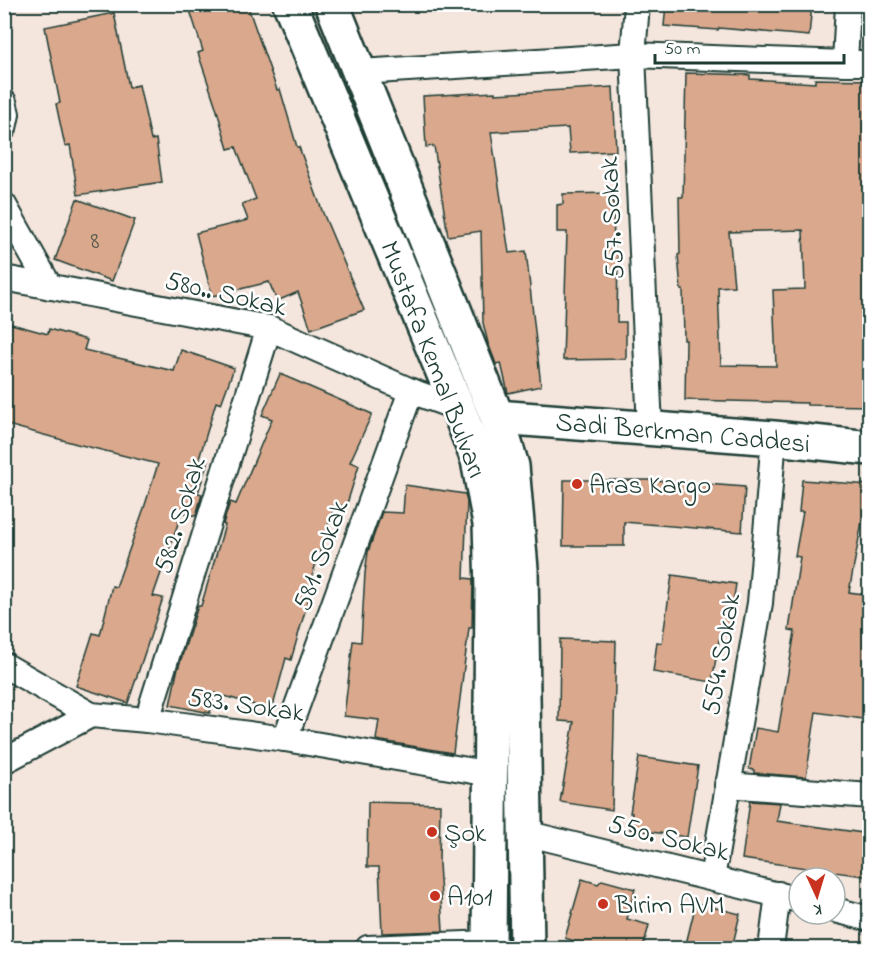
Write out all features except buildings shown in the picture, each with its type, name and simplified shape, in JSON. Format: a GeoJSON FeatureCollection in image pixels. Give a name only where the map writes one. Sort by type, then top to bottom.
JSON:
{"type":"FeatureCollection","features":[{"type":"Feature","properties":{"kind":"main road","name":"Mustafa Kemal Bulvarı"},"geometry":{"type":"LineString","coordinates":[[290,4],[478,460],[490,524],[492,590],[489,946]]}},
{"type":"Feature","properties":{"kind":"main road","name":"Mustafa Kemal Bulvarı"},"geometry":{"type":"LineString","coordinates":[[332,4],[497,417],[512,466],[521,569],[527,948]]}},
{"type":"Feature","properties":{"kind":"main road","name":"Sadi Berkman Caddesi"},"geometry":{"type":"LineString","coordinates":[[497,417],[774,438],[870,448]]}},
{"type":"Feature","properties":{"kind":"street","name":"557. Sokak"},"geometry":{"type":"LineString","coordinates":[[637,4],[633,55],[650,428]]}},
{"type":"Feature","properties":{"kind":"street"},"geometry":{"type":"LineString","coordinates":[[845,63],[848,4]]}},
{"type":"Feature","properties":{"kind":"street"},"geometry":{"type":"LineString","coordinates":[[360,72],[633,55],[870,63]]}},
{"type":"Feature","properties":{"kind":"street"},"geometry":{"type":"LineString","coordinates":[[4,102],[7,114],[4,128]]}},
{"type":"Feature","properties":{"kind":"street"},"geometry":{"type":"LineString","coordinates":[[4,206],[50,287]]}},
{"type":"Feature","properties":{"kind":"street","name":"580.. Sokak"},"geometry":{"type":"LineString","coordinates":[[4,278],[269,328],[411,391],[458,408]]}},
{"type":"Feature","properties":{"kind":"street","name":"582. Sokak"},"geometry":{"type":"LineString","coordinates":[[147,720],[269,328]]}},
{"type":"Feature","properties":{"kind":"street","name":"581. Sokak"},"geometry":{"type":"LineString","coordinates":[[285,739],[411,391]]}},
{"type":"Feature","properties":{"kind":"street","name":"554. Sokak"},"geometry":{"type":"LineString","coordinates":[[712,878],[760,603],[774,438]]}},
{"type":"Feature","properties":{"kind":"street","name":"583. Sokak"},"geometry":{"type":"LineString","coordinates":[[4,665],[91,715],[147,720],[285,739],[491,774]]}},
{"type":"Feature","properties":{"kind":"street"},"geometry":{"type":"LineString","coordinates":[[4,761],[91,715]]}},
{"type":"Feature","properties":{"kind":"street"},"geometry":{"type":"LineString","coordinates":[[727,785],[870,796]]}},
{"type":"Feature","properties":{"kind":"street","name":"550. Sokak"},"geometry":{"type":"LineString","coordinates":[[525,833],[787,897]]}},
{"type":"Feature","properties":{"kind":"street"},"geometry":{"type":"LineString","coordinates":[[771,948],[787,903]]}},
{"type":"Feature","properties":{"kind":"street"},"geometry":{"type":"LineString","coordinates":[[847,913],[870,919]]}},
{"type":"Feature","properties":{"kind":"street"},"geometry":{"type":"LineString","coordinates":[[368,948],[489,946]]}},
{"type":"Feature","properties":{"kind":"place","name":"Aras Kargo"},"geometry":{"type":"Point","coordinates":[577,484]}},
{"type":"Feature","properties":{"kind":"place","name":"Şok"},"geometry":{"type":"Point","coordinates":[432,832]}},
{"type":"Feature","properties":{"kind":"place","name":"A101"},"geometry":{"type":"Point","coordinates":[435,896]}},
{"type":"Feature","properties":{"kind":"place","name":"Birim AVM"},"geometry":{"type":"Point","coordinates":[603,904]}}]}
